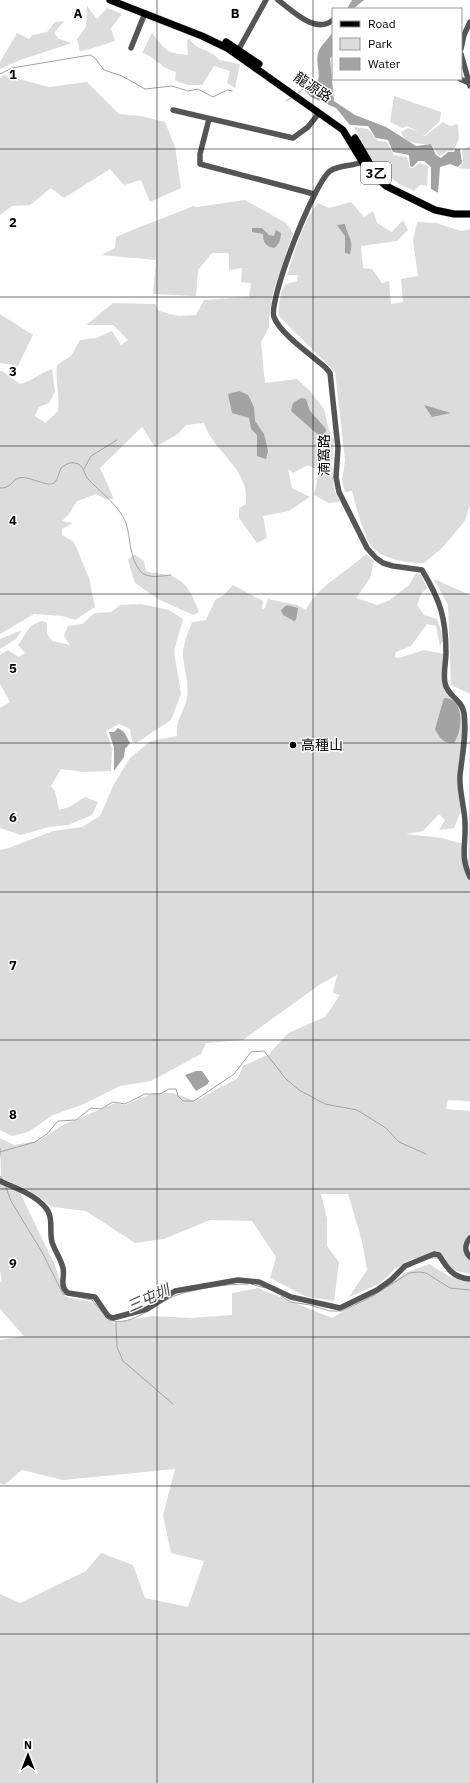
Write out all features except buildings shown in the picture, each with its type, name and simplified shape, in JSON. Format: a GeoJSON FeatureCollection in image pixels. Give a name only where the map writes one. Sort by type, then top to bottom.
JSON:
{"type":"FeatureCollection","features":[{"type":"Feature","properties":{"kind":"main road","name":"3乙"},"geometry":{"type":"LineString","coordinates":[[110,0],[213,40],[234,52],[306,101],[344,130],[379,181],[408,198],[444,213],[470,214]]}},
{"type":"Feature","properties":{"kind":"main road","name":"3乙"},"geometry":{"type":"LineString","coordinates":[[123,0],[215,36],[234,52]]}},
{"type":"Feature","properties":{"kind":"main road","name":"龍源路"},"geometry":{"type":"LineString","coordinates":[[306,101],[346,127],[355,138],[364,161],[382,178],[405,192],[437,207],[454,210],[470,210]]}},
{"type":"Feature","properties":{"kind":"street"},"geometry":{"type":"LineString","coordinates":[[234,52],[266,0]]}},
{"type":"Feature","properties":{"kind":"street"},"geometry":{"type":"LineString","coordinates":[[278,0],[316,25],[325,25],[332,21]]}},
{"type":"Feature","properties":{"kind":"street"},"geometry":{"type":"LineString","coordinates":[[131,48],[145,13]]}},
{"type":"Feature","properties":{"kind":"street"},"geometry":{"type":"LineString","coordinates":[[462,44],[464,35],[470,22]]}},
{"type":"Feature","properties":{"kind":"street"},"geometry":{"type":"LineString","coordinates":[[462,57],[470,85]]}},
{"type":"Feature","properties":{"kind":"street"},"geometry":{"type":"LineString","coordinates":[[173,110],[293,138],[308,127],[319,112]]}},
{"type":"Feature","properties":{"kind":"street"},"geometry":{"type":"LineString","coordinates":[[209,118],[200,154],[200,164],[314,194]]}},
{"type":"Feature","properties":{"kind":"street","name":"湳窩路"},"geometry":{"type":"LineString","coordinates":[[364,161],[340,167],[329,172],[314,194],[290,254],[274,302],[274,316],[285,332],[330,373],[338,448],[336,485],[367,548],[383,563],[422,570],[440,604],[443,613],[446,651],[445,683],[447,690],[463,707],[463,748],[460,776],[466,824],[463,859],[470,877]]}},
{"type":"Feature","properties":{"kind":"street"},"geometry":{"type":"LineString","coordinates":[[0,1182],[21,1191],[41,1203],[48,1211],[51,1219],[52,1242],[63,1268],[62,1287],[64,1291],[68,1293],[95,1297],[108,1316],[113,1318],[147,1309],[175,1291],[238,1280],[259,1282],[291,1297],[340,1308],[376,1290],[392,1280],[405,1266],[434,1254],[439,1255],[446,1267],[458,1277],[470,1279]]}},
{"type":"Feature","properties":{"kind":"street"},"geometry":{"type":"LineString","coordinates":[[470,1238],[466,1246],[466,1252],[470,1257]]}},
{"type":"Feature","properties":{"kind":"green space"},"geometry":{"type":"Polygon","coordinates":[[[87,6],[97,19],[107,8],[122,14],[111,28],[115,41],[80,51],[77,39],[86,27],[87,6]]]}},
{"type":"Feature","properties":{"kind":"green space"},"geometry":{"type":"Polygon","coordinates":[[[64,21],[54,33],[59,39],[72,43],[20,60],[0,69],[0,62],[17,33],[29,39],[32,35],[47,32],[55,22],[64,21]]]}},
{"type":"Feature","properties":{"kind":"green space"},"geometry":{"type":"Polygon","coordinates":[[[152,33],[163,47],[170,52],[188,55],[187,40],[190,39],[196,46],[216,56],[219,60],[240,64],[235,88],[227,83],[230,71],[214,66],[202,85],[187,85],[175,80],[176,72],[165,68],[152,57],[142,53],[152,33]]]}},
{"type":"Feature","properties":{"kind":"green space"},"geometry":{"type":"Polygon","coordinates":[[[4,75],[49,87],[87,82],[119,114],[141,116],[165,122],[175,147],[181,188],[150,202],[141,180],[124,185],[110,169],[64,198],[51,188],[30,205],[12,206],[0,215],[0,78],[4,75]]]}},
{"type":"Feature","properties":{"kind":"green space"},"geometry":{"type":"Polygon","coordinates":[[[394,96],[441,112],[440,121],[425,135],[422,134],[425,136],[443,122],[450,126],[458,124],[459,139],[453,151],[448,151],[439,156],[431,144],[414,143],[406,139],[401,132],[408,128],[419,132],[407,126],[402,128],[390,122],[394,96]]]}},
{"type":"Feature","properties":{"kind":"green space"},"geometry":{"type":"Polygon","coordinates":[[[354,127],[368,129],[378,141],[387,142],[394,155],[407,157],[410,168],[413,168],[420,163],[428,166],[427,186],[420,185],[414,191],[399,184],[374,163],[354,127]]]}},
{"type":"Feature","properties":{"kind":"green space"},"geometry":{"type":"Polygon","coordinates":[[[470,146],[470,169],[459,168],[463,163],[462,150],[470,146]]]}},
{"type":"Feature","properties":{"kind":"green space"},"geometry":{"type":"Polygon","coordinates":[[[245,200],[286,223],[293,233],[273,292],[269,327],[261,342],[265,383],[297,379],[309,390],[324,409],[329,430],[334,440],[332,463],[334,489],[340,502],[329,503],[314,495],[319,471],[308,465],[293,473],[288,469],[292,488],[310,497],[289,511],[263,516],[267,538],[257,543],[239,518],[239,508],[246,504],[243,482],[234,466],[212,439],[204,423],[186,425],[178,434],[155,447],[142,427],[100,468],[114,499],[105,499],[96,494],[77,501],[69,514],[62,521],[73,523],[62,529],[62,535],[74,542],[89,578],[95,607],[75,620],[62,616],[34,614],[0,634],[0,371],[20,384],[52,369],[55,392],[49,403],[39,407],[35,416],[45,423],[58,411],[57,365],[71,356],[80,340],[96,338],[112,331],[121,345],[128,340],[113,325],[86,325],[113,303],[155,304],[159,311],[178,316],[196,315],[204,300],[249,297],[251,283],[241,282],[242,268],[229,270],[229,253],[212,253],[198,270],[196,296],[153,294],[156,260],[101,255],[115,248],[116,237],[193,206],[197,207],[245,200]]]}},
{"type":"Feature","properties":{"kind":"green space"},"geometry":{"type":"Polygon","coordinates":[[[351,202],[364,217],[373,211],[377,223],[392,232],[403,220],[408,230],[397,241],[361,246],[363,268],[372,269],[382,283],[389,281],[391,304],[403,302],[401,279],[418,276],[413,241],[417,222],[436,223],[461,231],[470,229],[470,505],[465,521],[441,549],[424,563],[405,562],[384,556],[378,553],[370,544],[361,522],[352,491],[345,492],[342,481],[345,460],[335,372],[278,315],[281,292],[286,284],[297,281],[298,275],[287,275],[300,238],[312,211],[318,203],[329,208],[351,202]]]}},
{"type":"Feature","properties":{"kind":"green space"},"geometry":{"type":"Polygon","coordinates":[[[0,314],[33,335],[18,366],[0,363],[0,314]]]}},
{"type":"Feature","properties":{"kind":"green space"},"geometry":{"type":"Polygon","coordinates":[[[134,554],[144,561],[146,571],[168,575],[182,582],[189,591],[199,612],[193,615],[158,599],[135,583],[128,560],[134,554]]]}},
{"type":"Feature","properties":{"kind":"green space"},"geometry":{"type":"Polygon","coordinates":[[[366,554],[374,561],[370,578],[356,598],[377,605],[390,600],[409,585],[416,573],[421,575],[427,588],[421,594],[417,605],[424,615],[437,619],[444,639],[440,646],[436,626],[427,624],[411,646],[396,652],[395,657],[399,658],[424,650],[444,654],[442,673],[443,688],[447,695],[459,705],[462,713],[462,809],[454,828],[439,830],[445,820],[439,814],[423,831],[406,834],[442,838],[463,844],[463,867],[470,878],[470,1101],[448,1100],[446,1109],[470,1111],[470,1236],[465,1244],[470,1254],[470,1274],[452,1270],[438,1259],[413,1258],[395,1269],[379,1284],[349,1297],[367,1270],[362,1241],[348,1194],[321,1194],[327,1219],[327,1246],[339,1262],[334,1301],[307,1297],[270,1278],[276,1257],[252,1221],[210,1220],[164,1239],[135,1243],[86,1211],[53,1207],[28,1190],[1,1178],[0,1138],[14,1145],[38,1141],[63,1125],[115,1103],[125,1105],[153,1093],[173,1093],[195,1101],[238,1078],[243,1066],[269,1054],[288,1033],[325,1017],[340,995],[333,993],[337,975],[319,985],[243,1040],[206,1043],[201,1054],[151,1081],[120,1086],[84,1104],[53,1115],[28,1132],[12,1136],[0,1130],[0,850],[53,831],[82,827],[100,816],[114,784],[130,758],[151,741],[177,736],[178,721],[187,698],[187,683],[183,658],[184,644],[192,622],[206,620],[215,600],[224,595],[233,585],[263,601],[262,610],[265,608],[268,599],[297,605],[306,610],[311,601],[325,586],[366,554]]]}},
{"type":"Feature","properties":{"kind":"green space"},"geometry":{"type":"Polygon","coordinates":[[[434,579],[470,595],[470,694],[451,685],[448,605],[434,579]]]}},
{"type":"Feature","properties":{"kind":"green space"},"geometry":{"type":"Polygon","coordinates":[[[141,604],[169,610],[183,619],[174,651],[181,694],[171,720],[136,743],[132,741],[130,729],[119,724],[106,731],[112,749],[111,771],[84,772],[61,769],[51,786],[55,791],[59,810],[69,807],[85,797],[98,802],[92,815],[68,825],[49,827],[21,835],[0,828],[0,708],[10,702],[0,684],[0,655],[8,650],[19,657],[25,653],[18,645],[30,627],[38,622],[43,621],[47,623],[47,634],[52,641],[70,645],[64,636],[68,626],[82,624],[95,613],[111,612],[120,605],[141,604]]]}},
{"type":"Feature","properties":{"kind":"green space"},"geometry":{"type":"Polygon","coordinates":[[[22,630],[16,639],[0,649],[0,639],[22,630]]]}},
{"type":"Feature","properties":{"kind":"green space"},"geometry":{"type":"Polygon","coordinates":[[[470,709],[470,867],[468,863],[470,709]]]}},
{"type":"Feature","properties":{"kind":"green space"},"geometry":{"type":"Polygon","coordinates":[[[0,1184],[20,1193],[54,1263],[66,1297],[93,1302],[113,1323],[152,1316],[191,1318],[232,1315],[232,1293],[258,1288],[332,1318],[384,1288],[405,1273],[429,1264],[449,1276],[470,1281],[470,1783],[0,1783],[0,1594],[20,1603],[86,1571],[101,1553],[133,1565],[145,1598],[188,1607],[204,1561],[171,1553],[163,1515],[175,1469],[63,1480],[22,1470],[4,1485],[0,1483],[0,1340],[24,1336],[0,1309],[0,1282],[2,1282],[0,1270],[0,1184]]]}},
{"type":"Feature","properties":{"kind":"water"},"geometry":{"type":"Polygon","coordinates":[[[352,0],[364,0],[354,8],[348,8],[352,0]]]}},
{"type":"Feature","properties":{"kind":"water"},"geometry":{"type":"Polygon","coordinates":[[[332,33],[332,57],[330,58],[334,101],[355,115],[386,127],[416,146],[431,144],[436,155],[441,158],[448,152],[454,152],[455,149],[460,149],[462,163],[458,167],[450,164],[440,167],[438,193],[431,189],[431,167],[424,161],[418,161],[413,167],[410,166],[409,155],[393,152],[388,140],[376,138],[368,126],[350,125],[336,108],[311,97],[303,89],[316,83],[318,79],[317,59],[319,50],[332,33]]]}},
{"type":"Feature","properties":{"kind":"water"},"geometry":{"type":"Polygon","coordinates":[[[345,224],[351,242],[350,254],[345,253],[345,236],[337,225],[345,224]]]}},
{"type":"Feature","properties":{"kind":"water"},"geometry":{"type":"Polygon","coordinates":[[[252,228],[262,228],[269,235],[274,236],[276,230],[281,233],[280,240],[276,247],[274,248],[268,246],[263,239],[263,234],[252,232],[252,228]]]}},
{"type":"Feature","properties":{"kind":"water"},"geometry":{"type":"Polygon","coordinates":[[[239,391],[248,395],[254,407],[255,421],[264,434],[268,451],[266,459],[257,456],[257,435],[251,429],[249,418],[232,413],[228,394],[239,391]]]}},
{"type":"Feature","properties":{"kind":"water"},"geometry":{"type":"Polygon","coordinates":[[[301,398],[306,399],[310,411],[326,429],[324,440],[291,411],[293,403],[301,398]]]}},
{"type":"Feature","properties":{"kind":"water"},"geometry":{"type":"Polygon","coordinates":[[[424,405],[451,413],[432,417],[424,405]]]}},
{"type":"Feature","properties":{"kind":"water"},"geometry":{"type":"Polygon","coordinates":[[[287,605],[298,608],[296,620],[294,621],[283,615],[281,610],[287,605]]]}},
{"type":"Feature","properties":{"kind":"water"},"geometry":{"type":"Polygon","coordinates":[[[444,698],[451,699],[456,703],[459,709],[459,730],[454,743],[442,740],[435,729],[444,698]]]}},
{"type":"Feature","properties":{"kind":"water"},"geometry":{"type":"Polygon","coordinates":[[[118,728],[124,732],[130,743],[125,749],[124,757],[114,771],[114,748],[109,732],[114,732],[118,728]]]}},
{"type":"Feature","properties":{"kind":"water"},"geometry":{"type":"Polygon","coordinates":[[[196,1071],[202,1071],[209,1081],[208,1084],[196,1091],[185,1075],[196,1071]]]}},
{"type":"Feature","properties":{"kind":"waterway"},"geometry":{"type":"LineString","coordinates":[[0,74],[12,68],[90,55],[94,57],[104,70],[122,76],[145,89],[172,86],[188,91],[198,89],[213,97],[227,90],[232,91]]}},
{"type":"Feature","properties":{"kind":"waterway"},"geometry":{"type":"LineString","coordinates":[[297,94],[303,89]]}},
{"type":"Feature","properties":{"kind":"waterway"},"geometry":{"type":"LineString","coordinates":[[286,101],[291,98]]}},
{"type":"Feature","properties":{"kind":"waterway"},"geometry":{"type":"LineString","coordinates":[[84,469],[91,456],[117,440]]}},
{"type":"Feature","properties":{"kind":"waterway"},"geometry":{"type":"LineString","coordinates":[[0,488],[8,486],[19,478],[28,478],[52,484],[56,481],[61,468],[71,463],[78,464],[82,467],[88,479],[119,510],[123,516],[128,529],[132,555],[141,572],[147,576],[171,575]]}},
{"type":"Feature","properties":{"kind":"waterway"},"geometry":{"type":"LineString","coordinates":[[0,1152],[35,1142],[47,1134],[58,1121],[76,1120],[91,1108],[101,1109],[113,1102],[125,1104],[145,1094],[160,1094],[169,1089],[176,1089],[178,1096],[183,1101],[194,1101],[234,1074],[251,1052],[264,1051],[286,1079],[299,1090],[325,1104],[357,1110],[386,1128],[399,1142],[426,1154]]}},
{"type":"Feature","properties":{"kind":"waterway","name":"三屯圳"},"geometry":{"type":"LineString","coordinates":[[0,1148],[0,1156]]}},
{"type":"Feature","properties":{"kind":"waterway","name":"三屯圳"},"geometry":{"type":"LineString","coordinates":[[0,1176],[3,1180]]}},
{"type":"Feature","properties":{"kind":"waterway","name":"三屯圳"},"geometry":{"type":"LineString","coordinates":[[6,1187],[11,1201],[42,1252],[63,1294],[92,1300],[109,1320],[118,1322],[136,1317],[177,1295],[204,1288],[248,1284]]}},
{"type":"Feature","properties":{"kind":"waterway","name":"三屯圳"},"geometry":{"type":"LineString","coordinates":[[281,1296],[291,1302],[310,1305],[330,1311],[342,1311],[371,1297],[409,1273],[419,1272],[426,1273],[450,1288],[470,1290]]}},
{"type":"Feature","properties":{"kind":"waterway","name":"三屯圳"},"geometry":{"type":"LineString","coordinates":[[251,1284],[265,1288]]}},
{"type":"Feature","properties":{"kind":"waterway"},"geometry":{"type":"LineString","coordinates":[[116,1322],[117,1347],[123,1361],[173,1404]]}},
{"type":"Feature","properties":{"kind":"place","name":"高種山"},"geometry":{"type":"Point","coordinates":[293,745]}}]}
